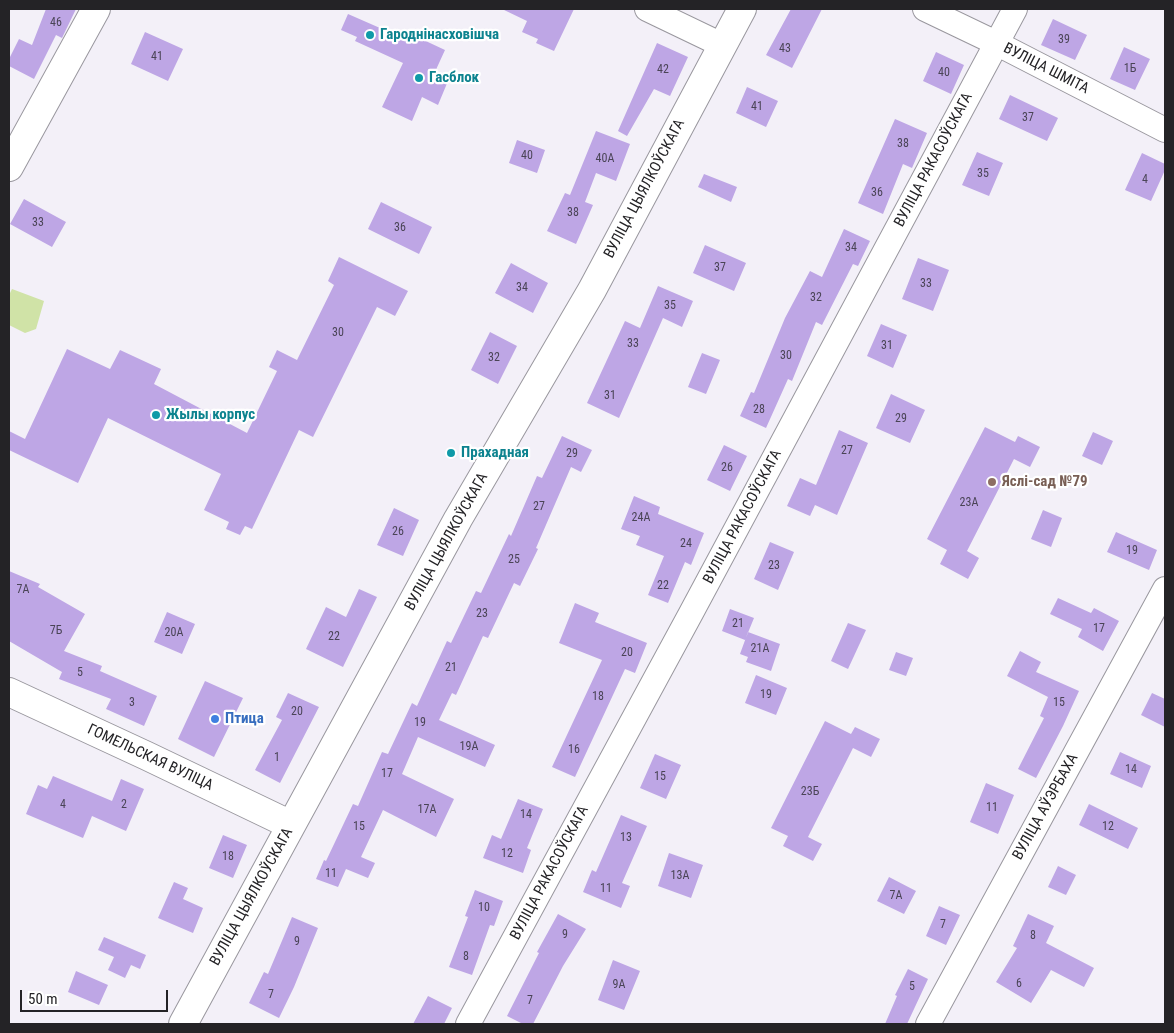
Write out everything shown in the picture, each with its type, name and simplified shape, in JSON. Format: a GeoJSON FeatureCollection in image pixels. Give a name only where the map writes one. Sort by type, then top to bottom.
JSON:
{"type":"FeatureCollection","features":[{"type":"Feature","properties":{"kind":"street"},"geometry":{"type":"LineString","coordinates":[[9,167],[96,9]]}},
{"type":"Feature","properties":{"kind":"street"},"geometry":{"type":"LineString","coordinates":[[647,9],[722,45]]}},
{"type":"Feature","properties":{"kind":"street","name":"ВУЛІЦА ЦЫЯЛКОЎСКАГА"},"geometry":{"type":"LineString","coordinates":[[182,1024],[458,519],[592,290],[742,9]]}},
{"type":"Feature","properties":{"kind":"street","name":"ВУЛІЦА ШМІТА"},"geometry":{"type":"LineString","coordinates":[[925,9],[996,43],[1165,130]]}},
{"type":"Feature","properties":{"kind":"street","name":"ВУЛІЦА РАКАСОЎСКАГА"},"geometry":{"type":"LineString","coordinates":[[468,1024],[1015,9]]}},
{"type":"Feature","properties":{"kind":"street","name":"ВУЛІЦА АЎЭРБАХА"},"geometry":{"type":"LineString","coordinates":[[928,1024],[1165,589]]}},
{"type":"Feature","properties":{"kind":"street","name":"ГОМЕЛЬСКАЯ ВУЛІЦА"},"geometry":{"type":"LineString","coordinates":[[9,692],[291,826]]}},
{"type":"Feature","properties":{"kind":"green space"},"geometry":{"type":"Polygon","coordinates":[[[12,289],[44,301],[36,329],[25,333],[9,325],[9,295],[12,289]]]}},
{"type":"Feature","properties":{"kind":"building"},"geometry":{"type":"Polygon","coordinates":[[[46,9],[76,9],[62,38],[56,35],[34,79],[9,66],[9,59],[19,39],[32,45],[46,9]]]}},
{"type":"Feature","properties":{"kind":"building"},"geometry":{"type":"Polygon","coordinates":[[[502,9],[574,9],[554,51],[536,43],[538,39],[522,32],[527,21],[502,9]]]}},
{"type":"Feature","properties":{"kind":"building"},"geometry":{"type":"Polygon","coordinates":[[[791,9],[822,9],[792,68],[766,55],[791,9]]]}},
{"type":"Feature","properties":{"kind":"building","name":"Гасблок"},"geometry":{"type":"Polygon","coordinates":[[[348,14],[412,42],[415,36],[445,50],[434,74],[448,81],[438,105],[422,97],[412,121],[382,107],[403,63],[355,41],[357,37],[341,30],[348,14]]]}},
{"type":"Feature","properties":{"kind":"building"},"geometry":{"type":"Polygon","coordinates":[[[1053,19],[1087,35],[1075,60],[1041,45],[1053,19]]]}},
{"type":"Feature","properties":{"kind":"building"},"geometry":{"type":"Polygon","coordinates":[[[145,32],[183,49],[168,81],[131,64],[145,32]]]}},
{"type":"Feature","properties":{"kind":"building"},"geometry":{"type":"Polygon","coordinates":[[[657,43],[688,57],[670,96],[654,89],[627,136],[618,131],[657,43]]]}},
{"type":"Feature","properties":{"kind":"building"},"geometry":{"type":"Polygon","coordinates":[[[1124,47],[1150,59],[1135,90],[1110,79],[1124,47]]]}},
{"type":"Feature","properties":{"kind":"building"},"geometry":{"type":"Polygon","coordinates":[[[936,52],[964,65],[951,94],[923,81],[936,52]]]}},
{"type":"Feature","properties":{"kind":"building"},"geometry":{"type":"Polygon","coordinates":[[[747,87],[778,101],[766,127],[736,113],[747,87]]]}},
{"type":"Feature","properties":{"kind":"building"},"geometry":{"type":"Polygon","coordinates":[[[1010,95],[1058,118],[1047,141],[999,119],[1010,95]]]}},
{"type":"Feature","properties":{"kind":"building"},"geometry":{"type":"Polygon","coordinates":[[[895,119],[927,133],[912,168],[903,164],[883,214],[858,203],[895,119]]]}},
{"type":"Feature","properties":{"kind":"building"},"geometry":{"type":"Polygon","coordinates":[[[596,131],[630,144],[616,181],[596,173],[585,202],[593,205],[576,244],[547,231],[565,193],[570,195],[596,131]]]}},
{"type":"Feature","properties":{"kind":"building"},"geometry":{"type":"Polygon","coordinates":[[[517,140],[545,150],[537,173],[509,163],[517,140]]]}},
{"type":"Feature","properties":{"kind":"building"},"geometry":{"type":"Polygon","coordinates":[[[977,152],[1003,163],[989,196],[962,185],[977,152]]]}},
{"type":"Feature","properties":{"kind":"building"},"geometry":{"type":"Polygon","coordinates":[[[1142,153],[1165,164],[1165,170],[1151,201],[1125,190],[1142,153]]]}},
{"type":"Feature","properties":{"kind":"building"},"geometry":{"type":"Polygon","coordinates":[[[704,174],[737,187],[731,202],[698,187],[704,174]]]}},
{"type":"Feature","properties":{"kind":"building"},"geometry":{"type":"Polygon","coordinates":[[[24,199],[66,222],[52,247],[10,224],[24,199]]]}},
{"type":"Feature","properties":{"kind":"building"},"geometry":{"type":"Polygon","coordinates":[[[381,202],[432,227],[419,254],[368,229],[381,202]]]}},
{"type":"Feature","properties":{"kind":"building"},"geometry":{"type":"Polygon","coordinates":[[[844,229],[870,241],[858,266],[853,264],[822,325],[816,322],[792,381],[788,379],[766,428],[740,416],[751,392],[754,393],[785,318],[810,271],[822,277],[844,229]]]}},
{"type":"Feature","properties":{"kind":"building"},"geometry":{"type":"Polygon","coordinates":[[[705,245],[746,263],[734,291],[693,273],[705,245]]]}},
{"type":"Feature","properties":{"kind":"building"},"geometry":{"type":"Polygon","coordinates":[[[339,257],[408,291],[395,316],[377,307],[313,437],[299,430],[252,529],[245,526],[240,535],[226,529],[229,522],[204,510],[221,474],[108,418],[78,483],[9,450],[9,431],[25,439],[67,349],[110,369],[120,350],[161,369],[154,384],[247,433],[277,371],[269,367],[277,350],[297,360],[334,285],[328,281],[339,257]]]}},
{"type":"Feature","properties":{"kind":"building"},"geometry":{"type":"Polygon","coordinates":[[[918,258],[949,270],[933,311],[902,299],[918,258]]]}},
{"type":"Feature","properties":{"kind":"building"},"geometry":{"type":"Polygon","coordinates":[[[511,263],[548,283],[533,313],[495,293],[511,263]]]}},
{"type":"Feature","properties":{"kind":"building"},"geometry":{"type":"Polygon","coordinates":[[[658,286],[693,301],[682,327],[663,318],[619,418],[587,403],[625,321],[640,328],[658,286]]]}},
{"type":"Feature","properties":{"kind":"building"},"geometry":{"type":"Polygon","coordinates":[[[881,324],[907,335],[893,368],[867,356],[881,324]]]}},
{"type":"Feature","properties":{"kind":"building"},"geometry":{"type":"Polygon","coordinates":[[[490,332],[517,346],[498,384],[471,370],[490,332]]]}},
{"type":"Feature","properties":{"kind":"building"},"geometry":{"type":"Polygon","coordinates":[[[702,353],[720,360],[706,394],[688,387],[702,353]]]}},
{"type":"Feature","properties":{"kind":"building"},"geometry":{"type":"Polygon","coordinates":[[[891,394],[925,410],[910,443],[876,428],[891,394]]]}},
{"type":"Feature","properties":{"kind":"building"},"geometry":{"type":"Polygon","coordinates":[[[985,427],[1015,442],[1018,436],[1040,447],[1030,467],[1014,459],[967,551],[979,558],[968,579],[940,564],[947,550],[927,539],[985,427]]]}},
{"type":"Feature","properties":{"kind":"building"},"geometry":{"type":"Polygon","coordinates":[[[839,430],[868,443],[837,515],[815,505],[810,516],[787,506],[800,478],[816,485],[839,430]]]}},
{"type":"Feature","properties":{"kind":"building"},"geometry":{"type":"Polygon","coordinates":[[[1093,432],[1113,441],[1102,465],[1082,456],[1093,432]]]}},
{"type":"Feature","properties":{"kind":"building"},"geometry":{"type":"Polygon","coordinates":[[[562,436],[592,450],[581,472],[571,467],[536,548],[538,549],[520,586],[514,583],[488,638],[483,636],[456,695],[452,693],[439,720],[495,745],[485,767],[418,737],[402,774],[454,799],[436,837],[383,810],[361,857],[375,863],[368,878],[346,869],[338,887],[316,879],[353,804],[358,806],[382,752],[388,754],[412,703],[417,706],[447,641],[451,643],[476,591],[481,593],[509,534],[511,536],[537,476],[542,478],[562,436]]]}},
{"type":"Feature","properties":{"kind":"building"},"geometry":{"type":"Polygon","coordinates":[[[724,445],[747,456],[730,491],[707,480],[724,445]]]}},
{"type":"Feature","properties":{"kind":"building"},"geometry":{"type":"Polygon","coordinates":[[[634,496],[660,507],[658,514],[704,533],[691,565],[685,562],[668,603],[648,595],[664,556],[636,545],[640,536],[621,529],[634,496]]]}},
{"type":"Feature","properties":{"kind":"building"},"geometry":{"type":"Polygon","coordinates":[[[394,508],[419,520],[403,556],[377,545],[394,508]]]}},
{"type":"Feature","properties":{"kind":"building"},"geometry":{"type":"Polygon","coordinates":[[[1043,510],[1062,518],[1051,547],[1031,539],[1043,510]]]}},
{"type":"Feature","properties":{"kind":"building"},"geometry":{"type":"Polygon","coordinates":[[[1116,532],[1157,550],[1149,570],[1107,552],[1116,532]]]}},
{"type":"Feature","properties":{"kind":"building"},"geometry":{"type":"Polygon","coordinates":[[[770,542],[794,552],[778,590],[754,579],[770,542]]]}},
{"type":"Feature","properties":{"kind":"building"},"geometry":{"type":"Polygon","coordinates":[[[9,571],[40,584],[38,587],[85,614],[64,651],[102,666],[100,671],[157,696],[144,726],[106,709],[111,699],[59,679],[62,672],[9,641],[9,571]]]}},
{"type":"Feature","properties":{"kind":"building"},"geometry":{"type":"Polygon","coordinates":[[[359,589],[377,597],[343,667],[306,649],[326,607],[346,617],[359,589]]]}},
{"type":"Feature","properties":{"kind":"building"},"geometry":{"type":"Polygon","coordinates":[[[1058,598],[1091,613],[1094,608],[1119,621],[1103,651],[1078,637],[1082,629],[1050,614],[1058,598]]]}},
{"type":"Feature","properties":{"kind":"building"},"geometry":{"type":"Polygon","coordinates":[[[575,603],[599,613],[595,622],[647,643],[635,673],[625,669],[575,777],[552,767],[602,660],[559,643],[575,603]]]}},
{"type":"Feature","properties":{"kind":"building"},"geometry":{"type":"Polygon","coordinates":[[[730,609],[754,618],[745,640],[722,631],[730,609]]]}},
{"type":"Feature","properties":{"kind":"building"},"geometry":{"type":"Polygon","coordinates":[[[167,612],[195,624],[182,654],[154,642],[167,612]]]}},
{"type":"Feature","properties":{"kind":"building"},"geometry":{"type":"Polygon","coordinates":[[[848,623],[866,630],[848,669],[831,661],[848,623]]]}},
{"type":"Feature","properties":{"kind":"building"},"geometry":{"type":"Polygon","coordinates":[[[748,632],[780,644],[771,671],[746,662],[748,657],[740,654],[748,632]]]}},
{"type":"Feature","properties":{"kind":"building"},"geometry":{"type":"Polygon","coordinates":[[[1020,651],[1041,662],[1036,672],[1079,691],[1036,778],[1018,769],[1044,718],[1040,716],[1048,697],[1007,676],[1020,651]]]}},
{"type":"Feature","properties":{"kind":"building"},"geometry":{"type":"Polygon","coordinates":[[[896,652],[913,658],[906,676],[889,670],[896,652]]]}},
{"type":"Feature","properties":{"kind":"building"},"geometry":{"type":"Polygon","coordinates":[[[756,675],[787,688],[776,715],[745,703],[756,675]]]}},
{"type":"Feature","properties":{"kind":"building","name":"Птица"},"geometry":{"type":"Polygon","coordinates":[[[205,681],[243,698],[214,757],[178,739],[205,681]]]}},
{"type":"Feature","properties":{"kind":"building"},"geometry":{"type":"Polygon","coordinates":[[[288,693],[319,707],[280,783],[255,770],[282,720],[276,717],[288,693]]]}},
{"type":"Feature","properties":{"kind":"building"},"geometry":{"type":"Polygon","coordinates":[[[1152,693],[1165,699],[1165,727],[1141,715],[1152,693]]]}},
{"type":"Feature","properties":{"kind":"building"},"geometry":{"type":"Polygon","coordinates":[[[825,721],[851,734],[855,727],[880,739],[871,757],[853,748],[808,837],[822,844],[813,861],[783,846],[788,836],[771,828],[825,721]]]}},
{"type":"Feature","properties":{"kind":"building"},"geometry":{"type":"Polygon","coordinates":[[[1120,752],[1151,766],[1142,788],[1110,774],[1120,752]]]}},
{"type":"Feature","properties":{"kind":"building"},"geometry":{"type":"Polygon","coordinates":[[[655,754],[681,765],[666,799],[640,788],[655,754]]]}},
{"type":"Feature","properties":{"kind":"building"},"geometry":{"type":"Polygon","coordinates":[[[53,776],[112,801],[121,779],[144,789],[126,831],[92,816],[83,838],[26,814],[38,785],[47,789],[53,776]]]}},
{"type":"Feature","properties":{"kind":"building"},"geometry":{"type":"Polygon","coordinates":[[[986,783],[1014,795],[998,834],[970,822],[986,783]]]}},
{"type":"Feature","properties":{"kind":"building"},"geometry":{"type":"Polygon","coordinates":[[[518,799],[543,809],[527,848],[531,850],[523,873],[483,858],[492,835],[501,839],[518,799]]]}},
{"type":"Feature","properties":{"kind":"building"},"geometry":{"type":"Polygon","coordinates":[[[1089,804],[1138,828],[1128,849],[1079,825],[1089,804]]]}},
{"type":"Feature","properties":{"kind":"building"},"geometry":{"type":"Polygon","coordinates":[[[621,815],[647,826],[622,883],[630,886],[621,908],[583,892],[592,870],[596,872],[621,815]]]}},
{"type":"Feature","properties":{"kind":"building"},"geometry":{"type":"Polygon","coordinates":[[[223,835],[247,845],[233,878],[209,868],[223,835]]]}},
{"type":"Feature","properties":{"kind":"building"},"geometry":{"type":"Polygon","coordinates":[[[669,853],[703,865],[691,898],[658,886],[669,853]]]}},
{"type":"Feature","properties":{"kind":"building"},"geometry":{"type":"Polygon","coordinates":[[[1058,866],[1076,875],[1066,895],[1048,887],[1058,866]]]}},
{"type":"Feature","properties":{"kind":"building"},"geometry":{"type":"Polygon","coordinates":[[[889,877],[916,891],[904,914],[877,901],[889,877]]]}},
{"type":"Feature","properties":{"kind":"building"},"geometry":{"type":"Polygon","coordinates":[[[174,882],[188,888],[183,899],[203,908],[193,933],[158,918],[174,882]]]}},
{"type":"Feature","properties":{"kind":"building"},"geometry":{"type":"Polygon","coordinates":[[[475,890],[503,901],[494,926],[490,925],[472,975],[449,967],[468,917],[465,916],[475,890]]]}},
{"type":"Feature","properties":{"kind":"building"},"geometry":{"type":"Polygon","coordinates":[[[939,906],[960,915],[946,945],[926,936],[939,906]]]}},
{"type":"Feature","properties":{"kind":"building"},"geometry":{"type":"Polygon","coordinates":[[[558,914],[586,929],[563,966],[533,1024],[523,1024],[507,1016],[539,953],[537,952],[558,914]]]}},
{"type":"Feature","properties":{"kind":"building"},"geometry":{"type":"Polygon","coordinates":[[[1028,914],[1054,926],[1046,943],[1094,968],[1084,987],[1051,970],[1031,1003],[996,982],[1017,948],[1013,946],[1028,914]]]}},
{"type":"Feature","properties":{"kind":"building"},"geometry":{"type":"Polygon","coordinates":[[[292,917],[318,928],[279,1018],[249,1003],[264,972],[268,974],[292,917]]]}},
{"type":"Feature","properties":{"kind":"building"},"geometry":{"type":"Polygon","coordinates":[[[104,937],[146,955],[140,969],[131,965],[125,978],[108,970],[114,957],[98,950],[104,937]]]}},
{"type":"Feature","properties":{"kind":"building"},"geometry":{"type":"Polygon","coordinates":[[[613,960],[640,971],[624,1010],[598,1000],[613,960]]]}},
{"type":"Feature","properties":{"kind":"building"},"geometry":{"type":"Polygon","coordinates":[[[908,969],[928,979],[907,1024],[885,1024],[897,996],[895,995],[908,969]]]}},
{"type":"Feature","properties":{"kind":"building"},"geometry":{"type":"Polygon","coordinates":[[[76,971],[108,985],[99,1005],[68,992],[76,971]]]}},
{"type":"Feature","properties":{"kind":"building"},"geometry":{"type":"Polygon","coordinates":[[[428,996],[452,1008],[444,1024],[413,1024],[428,996]]]}},
{"type":"Feature","properties":{"kind":"place","name":"Гароднінасховішча"},"geometry":{"type":"Point","coordinates":[370,35]}},
{"type":"Feature","properties":{"kind":"place","name":"Гасблок"},"geometry":{"type":"Point","coordinates":[419,78]}},
{"type":"Feature","properties":{"kind":"place","name":"Жылы корпус"},"geometry":{"type":"Point","coordinates":[156,415]}},
{"type":"Feature","properties":{"kind":"place","name":"Прахадная"},"geometry":{"type":"Point","coordinates":[451,453]}},
{"type":"Feature","properties":{"kind":"place","name":"Яслі-сад №79"},"geometry":{"type":"Point","coordinates":[992,482]}},
{"type":"Feature","properties":{"kind":"place","name":"Птица"},"geometry":{"type":"Point","coordinates":[215,719]}}]}
